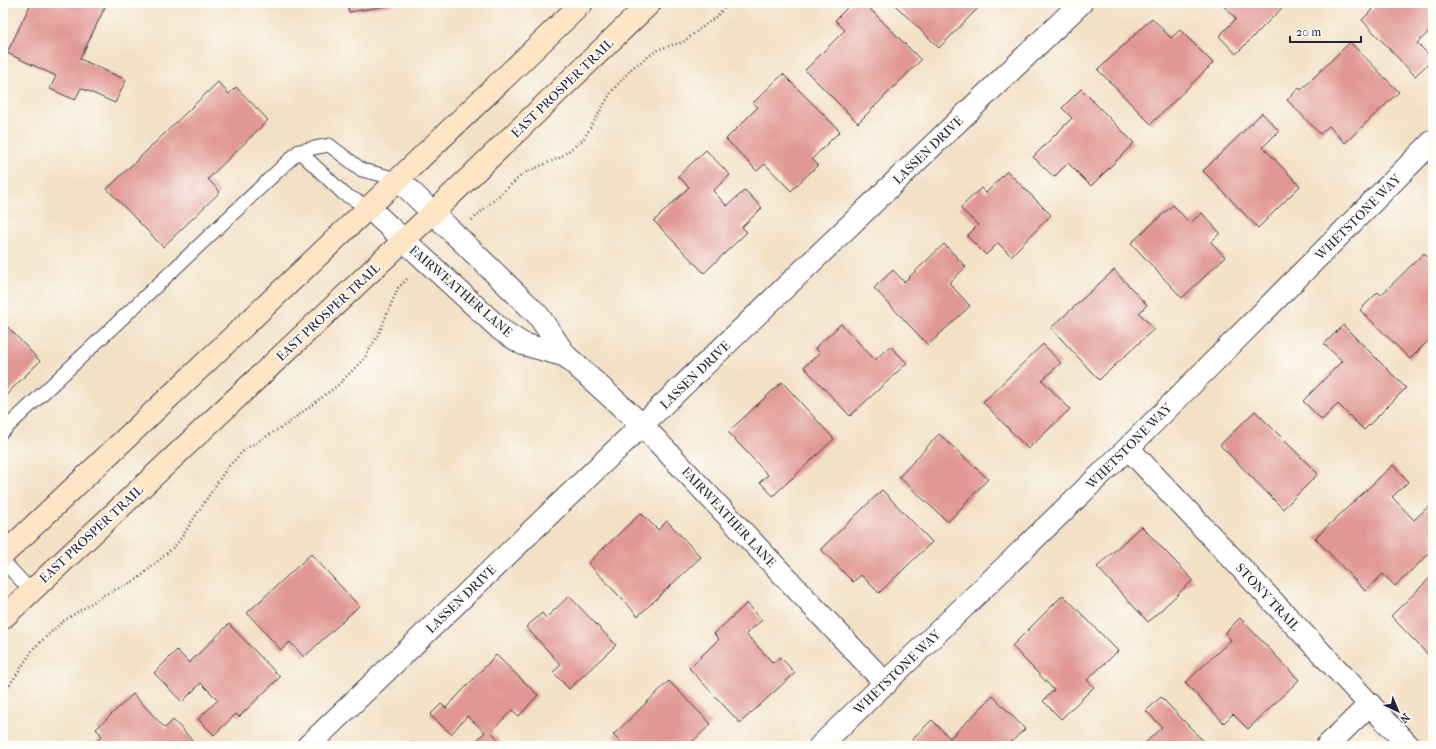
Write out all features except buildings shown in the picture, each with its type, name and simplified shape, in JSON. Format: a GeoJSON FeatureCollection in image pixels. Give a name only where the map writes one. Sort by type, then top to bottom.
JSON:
{"type":"FeatureCollection","features":[{"type":"Feature","properties":{"kind":"main road"},"geometry":{"type":"LineString","coordinates":[[3,555],[368,207],[443,138],[582,3]]}},
{"type":"Feature","properties":{"kind":"main road","name":"EAST PROSPER TRAIL"},"geometry":{"type":"LineString","coordinates":[[3,618],[404,241],[650,3]]}},
{"type":"Feature","properties":{"kind":"street","name":"LASSEN DRIVE"},"geometry":{"type":"LineString","coordinates":[[308,746],[1082,3]]}},
{"type":"Feature","properties":{"kind":"street","name":"WHETSTONE WAY"},"geometry":{"type":"LineString","coordinates":[[820,746],[886,684],[1128,448],[1433,141]]}},
{"type":"Feature","properties":{"kind":"street","name":"FAIRWEATHER LANE"},"geometry":{"type":"LineString","coordinates":[[398,179],[538,315],[566,356],[642,425],[886,684]]}},
{"type":"Feature","properties":{"kind":"street","name":"FAIRWEATHER LANE"},"geometry":{"type":"LineString","coordinates":[[368,207],[501,330],[522,344],[566,356]]}},
{"type":"Feature","properties":{"kind":"street","name":"STONY TRAIL"},"geometry":{"type":"LineString","coordinates":[[1128,448],[1408,746]]}},
{"type":"Feature","properties":{"kind":"street"},"geometry":{"type":"LineString","coordinates":[[1327,746],[1370,704]]}},
{"type":"Feature","properties":{"kind":"lane"},"geometry":{"type":"LineString","coordinates":[[3,431],[299,151],[328,145],[362,170],[398,179]]}},
{"type":"Feature","properties":{"kind":"lane"},"geometry":{"type":"LineString","coordinates":[[299,151],[344,194],[368,207]]}},
{"type":"Feature","properties":{"kind":"lane"},"geometry":{"type":"LineString","coordinates":[[3,561],[31,591]]}},
{"type":"Feature","properties":{"kind":"path"},"geometry":{"type":"LineString","coordinates":[[456,235],[524,173],[559,158],[582,140],[612,91],[632,68],[659,49],[683,42],[718,16],[729,3]]}},
{"type":"Feature","properties":{"kind":"path"},"geometry":{"type":"LineString","coordinates":[[3,695],[34,648],[62,622],[104,595],[138,579],[177,544],[227,468],[244,450],[287,424],[338,385],[364,359],[379,333],[398,288],[426,262]]}}]}
